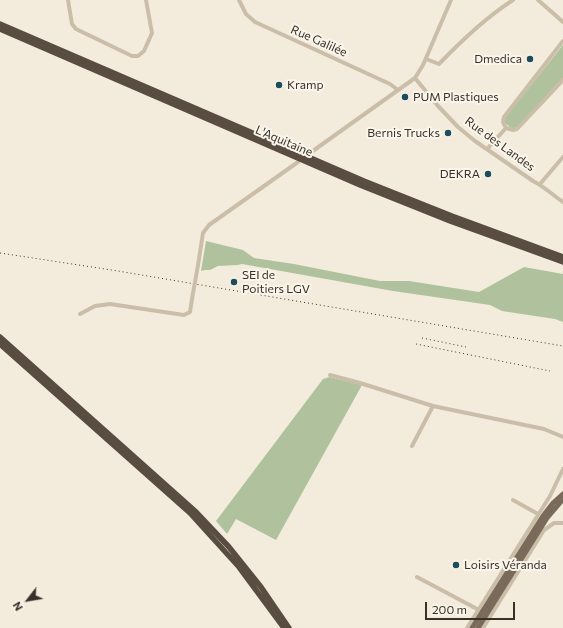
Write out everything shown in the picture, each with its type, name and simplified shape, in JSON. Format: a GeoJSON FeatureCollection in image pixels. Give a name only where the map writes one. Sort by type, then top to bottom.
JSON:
{"type":"FeatureCollection","features":[{"type":"Feature","properties":{"kind":"highway","name":"L'Aquitaine"},"geometry":{"type":"LineString","coordinates":[[0,24],[364,181],[563,256]]}},
{"type":"Feature","properties":{"kind":"highway","name":"L'Aquitaine"},"geometry":{"type":"LineString","coordinates":[[0,30],[360,185],[469,228],[563,262]]}},
{"type":"Feature","properties":{"kind":"highway"},"geometry":{"type":"LineString","coordinates":[[0,337],[195,511],[239,559],[261,587],[289,628]]}},
{"type":"Feature","properties":{"kind":"highway"},"geometry":{"type":"LineString","coordinates":[[0,344],[190,513],[239,567],[284,628]]}},
{"type":"Feature","properties":{"kind":"main road"},"geometry":{"type":"LineString","coordinates":[[472,628],[543,516],[553,503],[563,494]]}},
{"type":"Feature","properties":{"kind":"main road"},"geometry":{"type":"LineString","coordinates":[[478,628],[543,516],[563,499]]}},
{"type":"Feature","properties":{"kind":"street"},"geometry":{"type":"LineString","coordinates":[[68,0],[72,24],[76,29],[132,56],[138,56],[144,51],[152,33],[146,0]]}},
{"type":"Feature","properties":{"kind":"street","name":"Rue Galilée"},"geometry":{"type":"LineString","coordinates":[[239,0],[246,14],[255,22],[390,84],[398,90]]}},
{"type":"Feature","properties":{"kind":"street"},"geometry":{"type":"LineString","coordinates":[[310,153],[415,78],[426,59],[451,0]]}},
{"type":"Feature","properties":{"kind":"street"},"geometry":{"type":"LineString","coordinates":[[426,59],[439,64],[460,42],[513,0]]}},
{"type":"Feature","properties":{"kind":"street"},"geometry":{"type":"LineString","coordinates":[[538,0],[563,22]]}},
{"type":"Feature","properties":{"kind":"street"},"geometry":{"type":"LineString","coordinates":[[563,41],[504,117],[503,122],[506,128],[513,130],[517,129],[563,80]]}},
{"type":"Feature","properties":{"kind":"street","name":"Rue des Landes"},"geometry":{"type":"LineString","coordinates":[[415,78],[452,122],[474,140],[533,182],[540,184],[544,189],[563,202]]}},
{"type":"Feature","properties":{"kind":"street"},"geometry":{"type":"LineString","coordinates":[[487,149],[506,128]]}},
{"type":"Feature","properties":{"kind":"street"},"geometry":{"type":"LineString","coordinates":[[540,184],[563,157]]}},
{"type":"Feature","properties":{"kind":"street"},"geometry":{"type":"LineString","coordinates":[[80,314],[95,306],[110,304],[184,315],[190,312],[203,233],[209,226],[298,162]]}},
{"type":"Feature","properties":{"kind":"street"},"geometry":{"type":"LineString","coordinates":[[330,375],[360,382],[433,406],[544,429],[563,436]]}},
{"type":"Feature","properties":{"kind":"street"},"geometry":{"type":"LineString","coordinates":[[412,446],[433,406]]}},
{"type":"Feature","properties":{"kind":"street"},"geometry":{"type":"LineString","coordinates":[[467,628],[543,516],[563,469]]}},
{"type":"Feature","properties":{"kind":"street"},"geometry":{"type":"LineString","coordinates":[[513,500],[543,516]]}},
{"type":"Feature","properties":{"kind":"street"},"geometry":{"type":"LineString","coordinates":[[483,628],[544,530],[554,523],[563,523]]}},
{"type":"Feature","properties":{"kind":"street"},"geometry":{"type":"LineString","coordinates":[[417,577],[479,610]]}},
{"type":"Feature","properties":{"kind":"green space"},"geometry":{"type":"Polygon","coordinates":[[[563,45],[563,78],[517,127],[512,129],[505,123],[505,118],[563,45]]]}},
{"type":"Feature","properties":{"kind":"green space"},"geometry":{"type":"Polygon","coordinates":[[[206,241],[243,250],[254,258],[294,264],[380,281],[409,281],[479,292],[524,267],[563,274],[563,322],[555,319],[502,311],[490,305],[393,291],[242,264],[218,266],[210,270],[201,271],[206,241]]]}},
{"type":"Feature","properties":{"kind":"green space"},"geometry":{"type":"Polygon","coordinates":[[[329,377],[362,385],[276,540],[236,519],[227,534],[216,521],[323,379],[329,377]]]}},
{"type":"Feature","properties":{"kind":"railway"},"geometry":{"type":"LineString","coordinates":[[0,253],[118,271],[563,346]]}},
{"type":"Feature","properties":{"kind":"railway"},"geometry":{"type":"LineString","coordinates":[[422,338],[466,347]]}},
{"type":"Feature","properties":{"kind":"railway"},"geometry":{"type":"LineString","coordinates":[[416,344],[550,371]]}},
{"type":"Feature","properties":{"kind":"place","name":"Dmedica"},"geometry":{"type":"Point","coordinates":[530,59]}},
{"type":"Feature","properties":{"kind":"place","name":"Kramp"},"geometry":{"type":"Point","coordinates":[279,85]}},
{"type":"Feature","properties":{"kind":"place","name":"PUM Plastiques"},"geometry":{"type":"Point","coordinates":[405,97]}},
{"type":"Feature","properties":{"kind":"place","name":"Bernis Trucks"},"geometry":{"type":"Point","coordinates":[448,133]}},
{"type":"Feature","properties":{"kind":"place","name":"DEKRA"},"geometry":{"type":"Point","coordinates":[488,174]}},
{"type":"Feature","properties":{"kind":"place","name":"SEI de Poitiers LGV"},"geometry":{"type":"Point","coordinates":[234,282]}},
{"type":"Feature","properties":{"kind":"place","name":"Loisirs Véranda"},"geometry":{"type":"Point","coordinates":[456,565]}}]}
